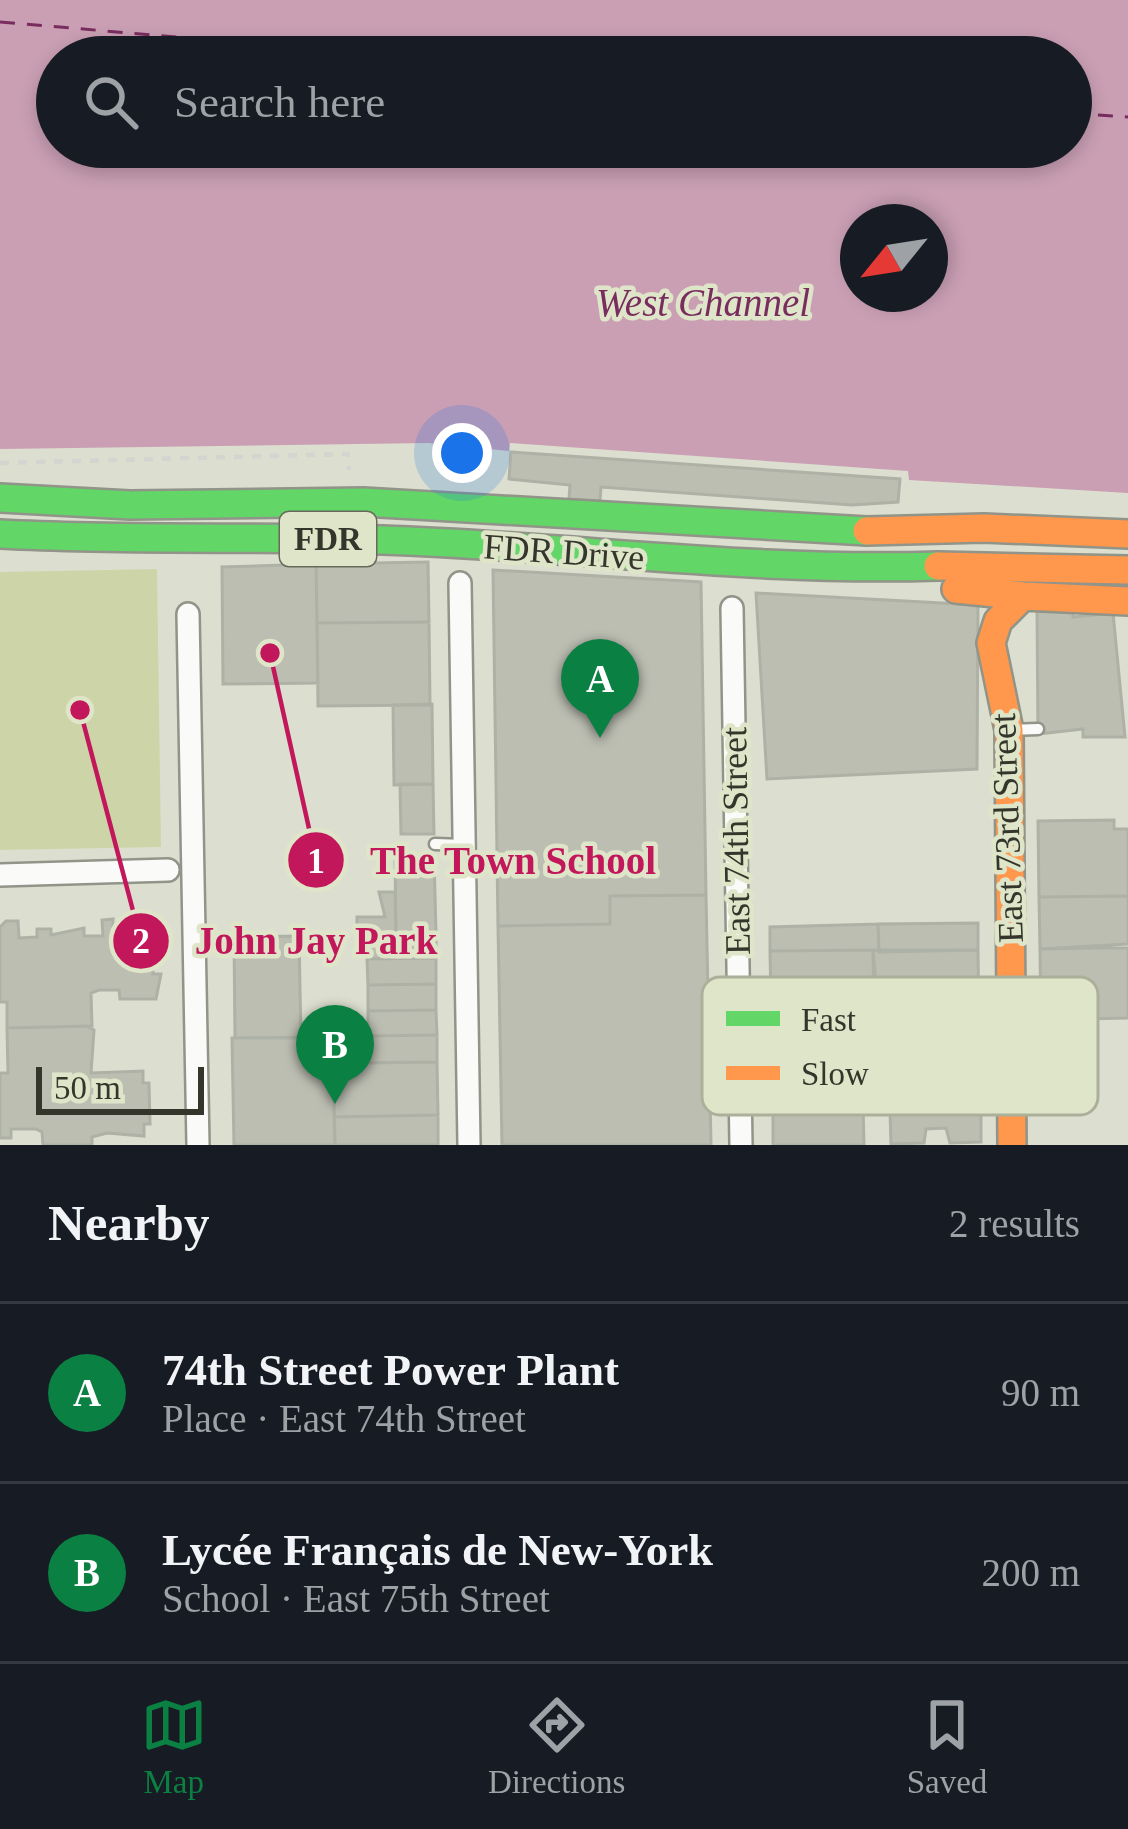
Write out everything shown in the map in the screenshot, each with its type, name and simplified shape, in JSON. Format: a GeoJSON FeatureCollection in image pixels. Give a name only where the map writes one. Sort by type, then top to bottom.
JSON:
{"type":"FeatureCollection","features":[{"type":"Feature","properties":{"kind":"main road","name":"FDR Drive"},"geometry":{"type":"LineString","coordinates":[[0,498],[130,505],[363,502],[829,532],[984,528],[1128,534]]}},
{"type":"Feature","properties":{"kind":"main road","name":"FDR Drive"},"geometry":{"type":"LineString","coordinates":[[0,534],[383,540],[747,566],[1128,570]]}},
{"type":"Feature","properties":{"kind":"main road"},"geometry":{"type":"LineString","coordinates":[[0,551],[54,538]]}},
{"type":"Feature","properties":{"kind":"main road"},"geometry":{"type":"LineString","coordinates":[[892,569],[945,589],[1128,601]]}},
{"type":"Feature","properties":{"kind":"main road","name":"East 73rd Street"},"geometry":{"type":"LineString","coordinates":[[1011,977],[1009,730],[992,644],[998,621],[1023,596]]}},
{"type":"Feature","properties":{"kind":"main road","name":"East 73rd Street"},"geometry":{"type":"LineString","coordinates":[[1012,1115],[1012,1145]]}},
{"type":"Feature","properties":{"kind":"street"},"geometry":{"type":"LineString","coordinates":[[460,583],[469,1145]]}},
{"type":"Feature","properties":{"kind":"street","name":"East 74th Street"},"geometry":{"type":"LineString","coordinates":[[732,608],[738,977]]}},
{"type":"Feature","properties":{"kind":"street"},"geometry":{"type":"LineString","coordinates":[[188,614],[198,1145]]}},
{"type":"Feature","properties":{"kind":"street"},"geometry":{"type":"LineString","coordinates":[[0,875],[168,870]]}},
{"type":"Feature","properties":{"kind":"street","name":"East 74th Street"},"geometry":{"type":"LineString","coordinates":[[740,1115],[741,1145]]}},
{"type":"Feature","properties":{"kind":"lane"},"geometry":{"type":"LineString","coordinates":[[1009,730],[1038,729]]}},
{"type":"Feature","properties":{"kind":"lane"},"geometry":{"type":"LineString","coordinates":[[434,844],[464,845]]}},
{"type":"Feature","properties":{"kind":"green space"},"geometry":{"type":"Polygon","coordinates":[[[157,569],[161,847],[0,850],[0,572],[157,569]]]}},
{"type":"Feature","properties":{"kind":"water","name":"West Channel"},"geometry":{"type":"Polygon","coordinates":[[[0,0],[1128,0],[1128,493],[909,480],[908,471],[510,443],[509,451],[428,443],[0,449],[0,0]]]}},
{"type":"Feature","properties":{"kind":"building"},"geometry":{"type":"Polygon","coordinates":[[[511,452],[900,479],[898,502],[852,505],[601,487],[600,501],[569,499],[570,485],[509,479],[511,452]]]}},
{"type":"Feature","properties":{"kind":"building"},"geometry":{"type":"Polygon","coordinates":[[[428,562],[429,622],[317,623],[316,564],[428,562]]]}},
{"type":"Feature","properties":{"kind":"building"},"geometry":{"type":"Polygon","coordinates":[[[316,564],[318,683],[223,684],[222,567],[316,564]]]}},
{"type":"Feature","properties":{"kind":"building"},"geometry":{"type":"Polygon","coordinates":[[[493,570],[701,582],[706,895],[610,896],[610,924],[498,926],[493,570]]]}},
{"type":"Feature","properties":{"kind":"building"},"geometry":{"type":"Polygon","coordinates":[[[756,593],[978,605],[977,769],[767,779],[756,593]]]}},
{"type":"Feature","properties":{"kind":"building"},"geometry":{"type":"Polygon","coordinates":[[[1037,608],[1073,611],[1073,617],[1113,613],[1125,737],[1083,737],[1083,729],[1038,734],[1037,608]]]}},
{"type":"Feature","properties":{"kind":"building"},"geometry":{"type":"Polygon","coordinates":[[[429,622],[430,705],[318,706],[317,623],[429,622]]]}},
{"type":"Feature","properties":{"kind":"building"},"geometry":{"type":"Polygon","coordinates":[[[432,704],[433,784],[394,785],[393,705],[432,704]]]}},
{"type":"Feature","properties":{"kind":"building"},"geometry":{"type":"Polygon","coordinates":[[[400,784],[433,784],[434,834],[401,834],[400,784]]]}},
{"type":"Feature","properties":{"kind":"building"},"geometry":{"type":"Polygon","coordinates":[[[1114,820],[1114,829],[1128,829],[1128,896],[1039,897],[1038,821],[1114,820]]]}},
{"type":"Feature","properties":{"kind":"building"},"geometry":{"type":"Polygon","coordinates":[[[434,858],[436,932],[396,933],[395,859],[434,858]]]}},
{"type":"Feature","properties":{"kind":"building"},"geometry":{"type":"Polygon","coordinates":[[[379,892],[395,892],[396,933],[357,933],[357,917],[385,917],[379,892]]]}},
{"type":"Feature","properties":{"kind":"building"},"geometry":{"type":"Polygon","coordinates":[[[706,895],[702,1115],[710,1115],[711,1145],[502,1145],[498,926],[610,924],[610,896],[706,895]]]}},
{"type":"Feature","properties":{"kind":"building"},"geometry":{"type":"Polygon","coordinates":[[[1128,896],[1128,944],[1040,949],[1039,897],[1128,896]]]}},
{"type":"Feature","properties":{"kind":"building"},"geometry":{"type":"Polygon","coordinates":[[[159,918],[160,947],[152,947],[153,974],[161,974],[156,999],[120,999],[119,990],[99,990],[91,993],[92,1026],[7,1028],[7,1002],[0,1002],[0,927],[6,921],[18,921],[19,938],[37,937],[37,929],[51,929],[51,935],[84,928],[84,936],[103,936],[102,920],[113,919],[113,925],[148,924],[148,919],[159,918]]]}},
{"type":"Feature","properties":{"kind":"building"},"geometry":{"type":"Polygon","coordinates":[[[978,923],[978,950],[879,952],[878,924],[978,923]]]}},
{"type":"Feature","properties":{"kind":"building"},"geometry":{"type":"Polygon","coordinates":[[[878,924],[879,950],[770,951],[770,927],[878,924]]]}},
{"type":"Feature","properties":{"kind":"building"},"geometry":{"type":"Polygon","coordinates":[[[436,932],[436,958],[367,959],[367,933],[436,932]]]}},
{"type":"Feature","properties":{"kind":"building"},"geometry":{"type":"Polygon","coordinates":[[[299,936],[301,1038],[235,1038],[234,937],[299,936]]]}},
{"type":"Feature","properties":{"kind":"building"},"geometry":{"type":"Polygon","coordinates":[[[1128,948],[1128,1018],[1098,1019],[1098,977],[1040,977],[1040,949],[1128,948]]]}},
{"type":"Feature","properties":{"kind":"building"},"geometry":{"type":"Polygon","coordinates":[[[873,950],[874,977],[770,977],[770,951],[873,950]]]}},
{"type":"Feature","properties":{"kind":"building"},"geometry":{"type":"Polygon","coordinates":[[[873,950],[978,950],[978,977],[875,977],[873,950]]]}},
{"type":"Feature","properties":{"kind":"building"},"geometry":{"type":"Polygon","coordinates":[[[436,958],[436,984],[368,985],[367,959],[436,958]]]}},
{"type":"Feature","properties":{"kind":"building"},"geometry":{"type":"Polygon","coordinates":[[[436,984],[436,1010],[368,1011],[368,985],[436,984]]]}},
{"type":"Feature","properties":{"kind":"building"},"geometry":{"type":"Polygon","coordinates":[[[436,1010],[437,1035],[368,1036],[368,1011],[436,1010]]]}},
{"type":"Feature","properties":{"kind":"building"},"geometry":{"type":"Polygon","coordinates":[[[86,1026],[94,1030],[91,1073],[143,1071],[143,1083],[149,1083],[150,1124],[144,1124],[144,1136],[107,1133],[92,1137],[92,1145],[43,1145],[42,1132],[36,1129],[11,1129],[11,1138],[0,1138],[0,1073],[8,1073],[7,1028],[86,1026]]]}},
{"type":"Feature","properties":{"kind":"building"},"geometry":{"type":"Polygon","coordinates":[[[437,1035],[437,1062],[369,1063],[368,1036],[437,1035]]]}},
{"type":"Feature","properties":{"kind":"building"},"geometry":{"type":"Polygon","coordinates":[[[333,1037],[335,1145],[234,1145],[232,1038],[333,1037]]]}},
{"type":"Feature","properties":{"kind":"building"},"geometry":{"type":"Polygon","coordinates":[[[437,1062],[438,1115],[334,1117],[333,1063],[437,1062]]]}},
{"type":"Feature","properties":{"kind":"building"},"geometry":{"type":"Polygon","coordinates":[[[438,1115],[438,1145],[335,1145],[334,1117],[438,1115]]]}},
{"type":"Feature","properties":{"kind":"building"},"geometry":{"type":"Polygon","coordinates":[[[773,1115],[863,1115],[864,1145],[773,1145],[773,1115]]]}},
{"type":"Feature","properties":{"kind":"building"},"geometry":{"type":"Polygon","coordinates":[[[890,1115],[981,1115],[981,1142],[950,1143],[946,1128],[926,1129],[924,1143],[891,1144],[890,1115]]]}},
{"type":"Feature","properties":{"kind":"ferry route"},"geometry":{"type":"LineString","coordinates":[[0,22],[165,36]]}},
{"type":"Feature","properties":{"kind":"ferry route"},"geometry":{"type":"LineString","coordinates":[[1092,114],[1128,117]]}},
{"type":"Feature","properties":{"kind":"traffic: fast"},"geometry":{"type":"LineString","coordinates":[[0,498],[130,505],[363,502],[867,531]]}},
{"type":"Feature","properties":{"kind":"traffic: fast"},"geometry":{"type":"LineString","coordinates":[[0,534],[383,540],[730,562],[938,566]]}},
{"type":"Feature","properties":{"kind":"traffic: slow"},"geometry":{"type":"LineString","coordinates":[[867,531],[984,528],[1128,534]]}},
{"type":"Feature","properties":{"kind":"traffic: slow"},"geometry":{"type":"LineString","coordinates":[[938,566],[1128,570]]}},
{"type":"Feature","properties":{"kind":"traffic: slow"},"geometry":{"type":"LineString","coordinates":[[956,589],[1023,596]]}},
{"type":"Feature","properties":{"kind":"traffic: slow"},"geometry":{"type":"LineString","coordinates":[[1011,977],[1009,730],[991,643],[998,621],[1023,596],[1128,601]]}},
{"type":"Feature","properties":{"kind":"traffic: slow"},"geometry":{"type":"LineString","coordinates":[[1012,1115],[1012,1145]]}},
{"type":"Feature","properties":{"kind":"place","name":"The Town School"},"geometry":{"type":"Point","coordinates":[270,653]}},
{"type":"Feature","properties":{"kind":"place","name":"John Jay Park"},"geometry":{"type":"Point","coordinates":[80,710]}},
{"type":"Feature","properties":{"kind":"place","name":"74th Street Power Plant"},"geometry":{"type":"Point","coordinates":[600,738]}},
{"type":"Feature","properties":{"kind":"place","name":"Lycée Français de New-York"},"geometry":{"type":"Point","coordinates":[335,1104]}}]}
